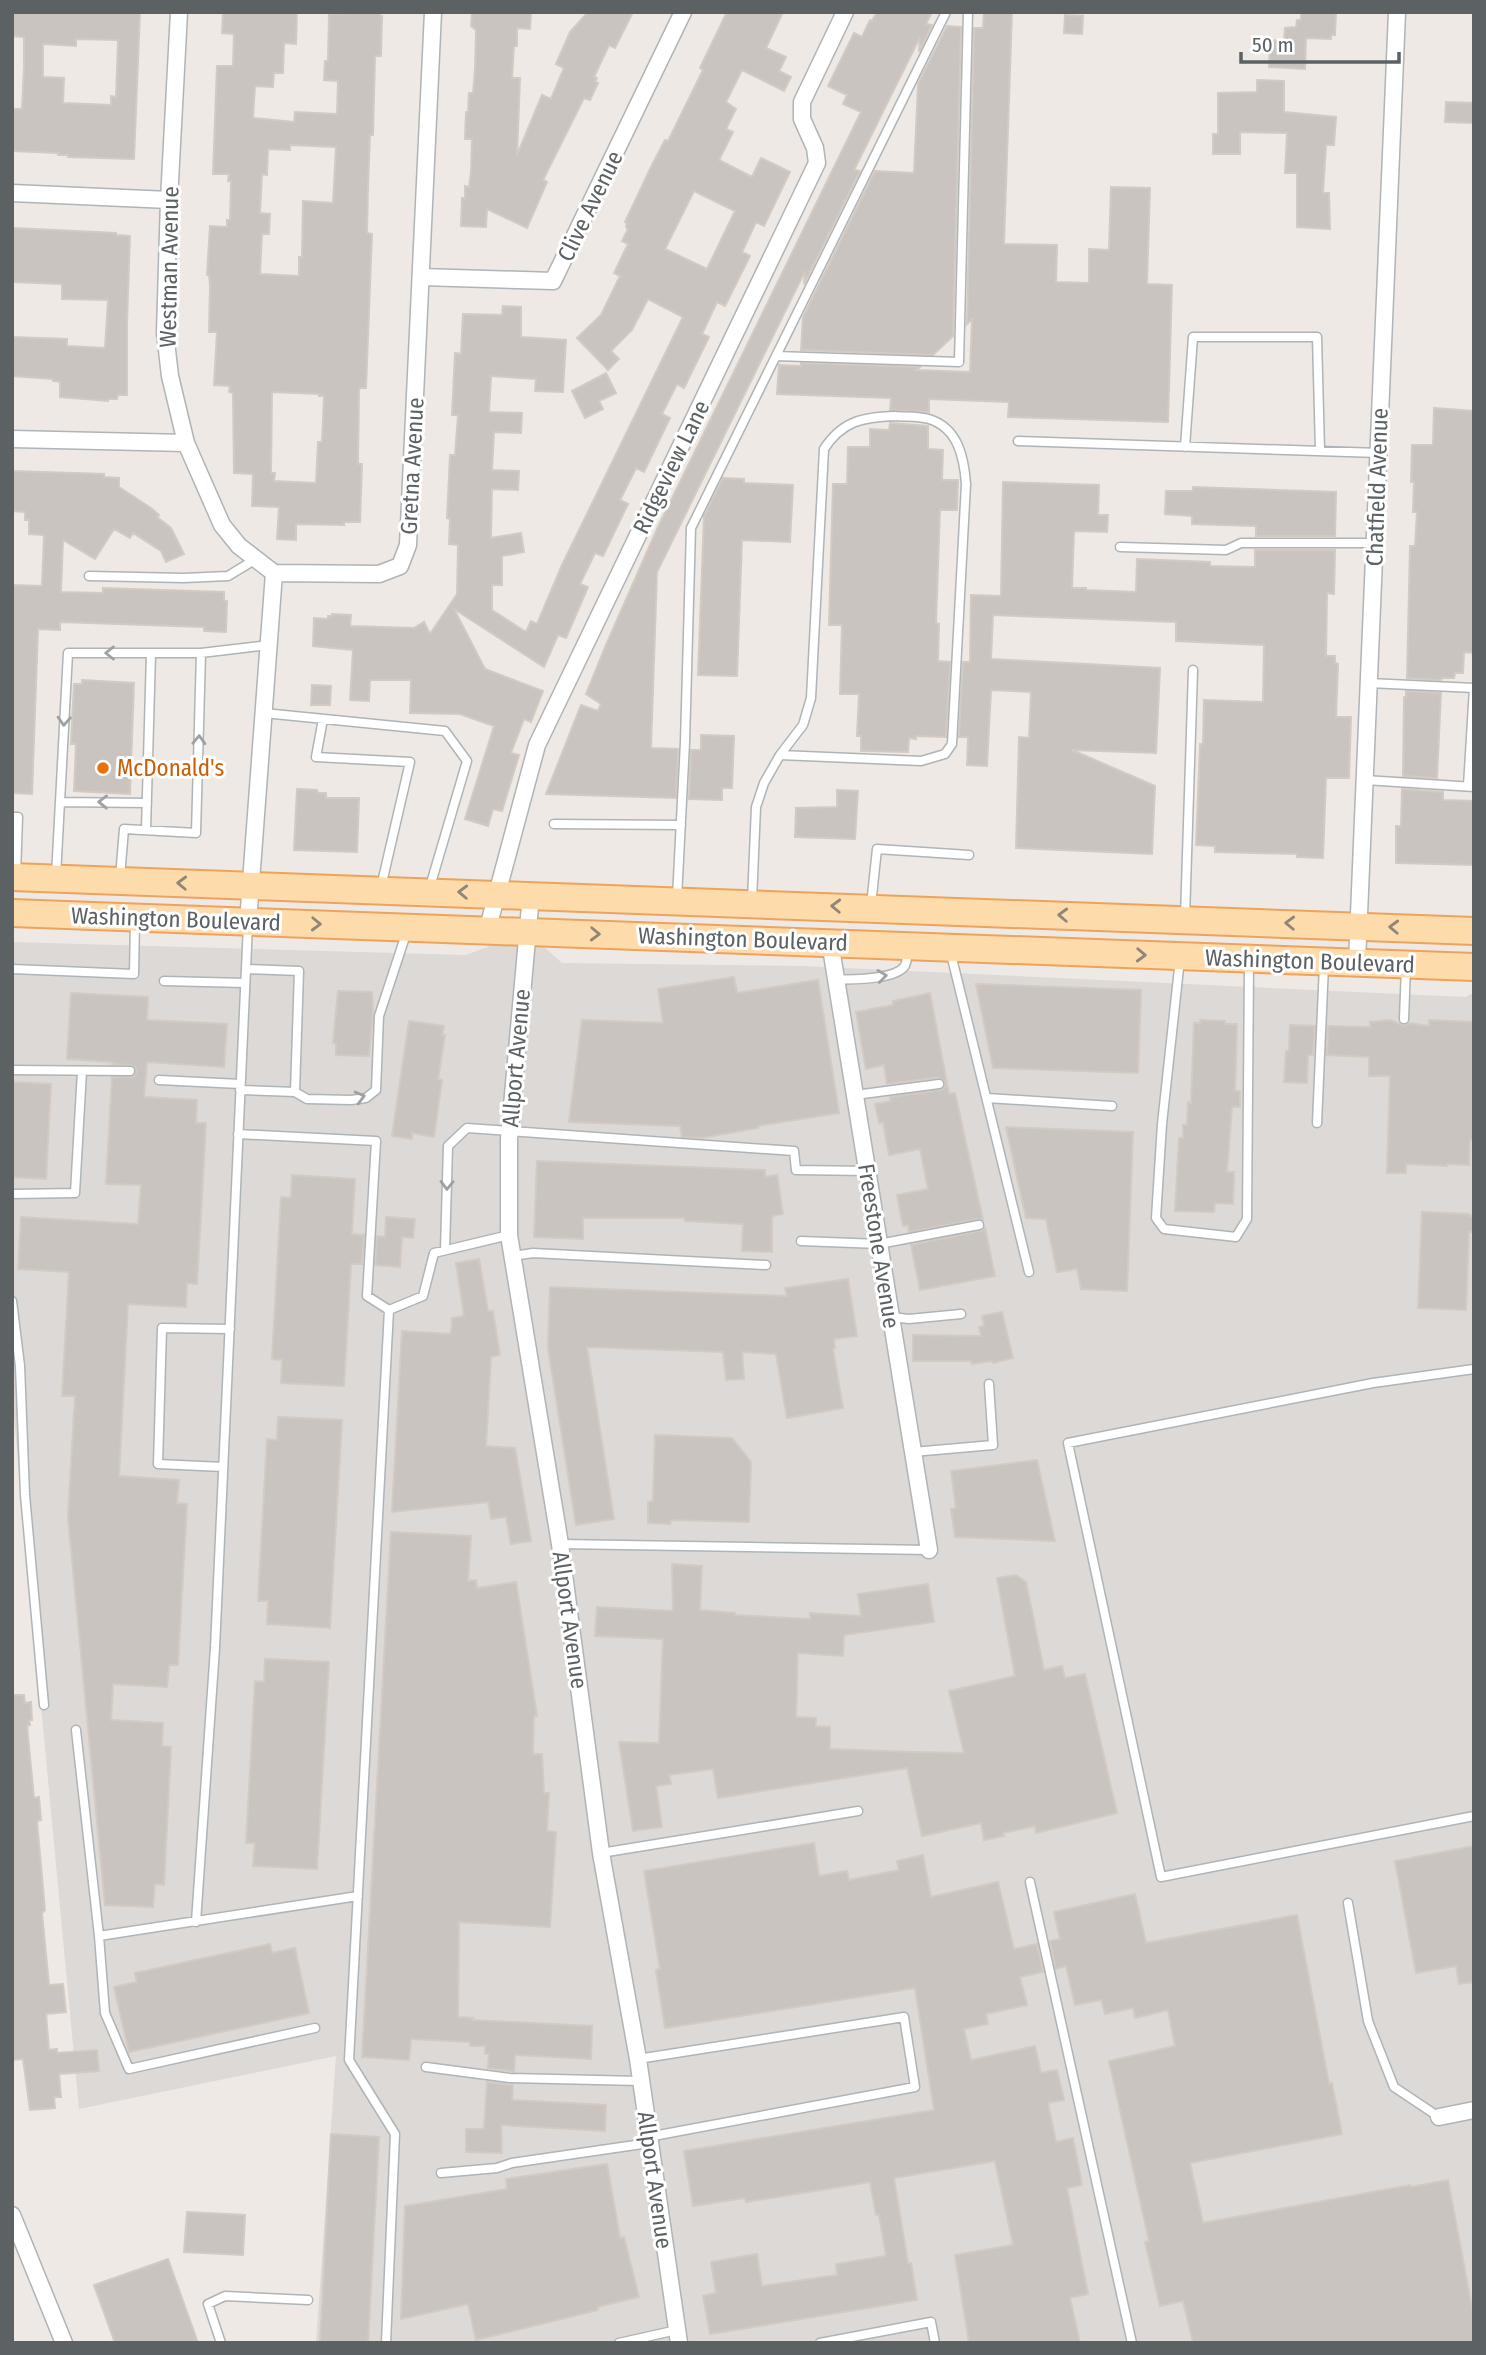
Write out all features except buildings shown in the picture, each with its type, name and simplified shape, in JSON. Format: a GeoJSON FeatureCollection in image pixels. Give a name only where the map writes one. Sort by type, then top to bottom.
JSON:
{"type":"FeatureCollection","features":[{"type":"Feature","properties":{"kind":"main road","name":"Washington Boulevard"},"geometry":{"type":"LineString","coordinates":[[14,877],[1474,930]]}},
{"type":"Feature","properties":{"kind":"main road","name":"Washington Boulevard"},"geometry":{"type":"LineString","coordinates":[[12,913],[1474,967]]}},
{"type":"Feature","properties":{"kind":"street","name":"Westman Avenue"},"geometry":{"type":"LineString","coordinates":[[179,12],[165,333],[170,376],[186,443],[222,525],[239,546],[274,573]]}},
{"type":"Feature","properties":{"kind":"street","name":"Gretna Avenue"},"geometry":{"type":"LineString","coordinates":[[274,573],[379,574],[400,566],[408,545],[433,12]]}},
{"type":"Feature","properties":{"kind":"street","name":"Clive Avenue"},"geometry":{"type":"LineString","coordinates":[[422,277],[553,281],[683,12]]}},
{"type":"Feature","properties":{"kind":"street","name":"Ridgeview Lane"},"geometry":{"type":"LineString","coordinates":[[487,931],[537,745],[817,163],[815,148],[802,119],[802,102],[845,12]]}},
{"type":"Feature","properties":{"kind":"street","name":"Chatfield Avenue"},"geometry":{"type":"LineString","coordinates":[[1357,962],[1397,12]]}},
{"type":"Feature","properties":{"kind":"street"},"geometry":{"type":"LineString","coordinates":[[12,193],[169,200]]}},
{"type":"Feature","properties":{"kind":"street"},"geometry":{"type":"LineString","coordinates":[[12,439],[186,443]]}},
{"type":"Feature","properties":{"kind":"street"},"geometry":{"type":"LineString","coordinates":[[248,922],[274,573]]}},
{"type":"Feature","properties":{"kind":"street","name":"Allport Avenue"},"geometry":{"type":"LineString","coordinates":[[531,895],[510,1132],[509,1235],[560,1545],[601,1853],[638,2059],[678,2336]]}},
{"type":"Feature","properties":{"kind":"street","name":"Freestone Avenue"},"geometry":{"type":"LineString","coordinates":[[830,942],[929,1550]]}},
{"type":"Feature","properties":{"kind":"street"},"geometry":{"type":"LineString","coordinates":[[1438,2117],[1474,2110]]}},
{"type":"Feature","properties":{"kind":"street"},"geometry":{"type":"LineString","coordinates":[[12,2215],[64,2343]]}},
{"type":"Feature","properties":{"kind":"lane"},"geometry":{"type":"LineString","coordinates":[[677,901],[691,528],[946,12]]}},
{"type":"Feature","properties":{"kind":"lane"},"geometry":{"type":"LineString","coordinates":[[776,356],[959,362],[968,12]]}},
{"type":"Feature","properties":{"kind":"lane"},"geometry":{"type":"LineString","coordinates":[[1185,447],[1193,337],[1317,337],[1320,451]]}},
{"type":"Feature","properties":{"kind":"lane"},"geometry":{"type":"LineString","coordinates":[[752,903],[756,807],[764,783],[780,755],[797,735],[808,711],[824,449],[833,435],[847,425],[867,417],[930,419],[946,430],[959,444],[965,460],[967,484],[952,744],[945,754],[920,761],[780,755]]}},
{"type":"Feature","properties":{"kind":"lane"},"geometry":{"type":"LineString","coordinates":[[1018,441],[1379,453]]}},
{"type":"Feature","properties":{"kind":"lane"},"geometry":{"type":"LineString","coordinates":[[1120,547],[1226,550],[1241,543],[1375,543]]}},
{"type":"Feature","properties":{"kind":"lane"},"geometry":{"type":"LineString","coordinates":[[89,576],[228,576],[256,559]]}},
{"type":"Feature","properties":{"kind":"lane"},"geometry":{"type":"LineString","coordinates":[[55,878],[68,653],[201,653],[268,645]]}},
{"type":"Feature","properties":{"kind":"lane"},"geometry":{"type":"LineString","coordinates":[[146,830],[152,653]]}},
{"type":"Feature","properties":{"kind":"lane"},"geometry":{"type":"LineString","coordinates":[[120,880],[124,829],[196,833],[201,653]]}},
{"type":"Feature","properties":{"kind":"lane"},"geometry":{"type":"LineString","coordinates":[[1185,919],[1193,670]]}},
{"type":"Feature","properties":{"kind":"lane"},"geometry":{"type":"LineString","coordinates":[[1365,780],[1471,786],[1474,688],[1369,683]]}},
{"type":"Feature","properties":{"kind":"lane"},"geometry":{"type":"LineString","coordinates":[[264,713],[445,731],[467,761],[429,891]]}},
{"type":"Feature","properties":{"kind":"lane"},"geometry":{"type":"LineString","coordinates":[[323,719],[316,757],[410,762],[380,889]]}},
{"type":"Feature","properties":{"kind":"lane"},"geometry":{"type":"LineString","coordinates":[[60,802],[147,803]]}},
{"type":"Feature","properties":{"kind":"lane"},"geometry":{"type":"LineString","coordinates":[[12,817],[18,817],[14,877]]}},
{"type":"Feature","properties":{"kind":"lane"},"geometry":{"type":"LineString","coordinates":[[554,824],[681,825]]}},
{"type":"Feature","properties":{"kind":"lane"},"geometry":{"type":"LineString","coordinates":[[871,908],[877,849],[969,855]]}},
{"type":"Feature","properties":{"kind":"lane"},"geometry":{"type":"LineString","coordinates":[[12,969],[134,974],[135,918]]}},
{"type":"Feature","properties":{"kind":"lane"},"geometry":{"type":"LineString","coordinates":[[196,1922],[215,1648],[248,922]]}},
{"type":"Feature","properties":{"kind":"lane"},"geometry":{"type":"LineString","coordinates":[[159,1080],[295,1092],[307,1099],[366,1098],[376,1090],[380,1016],[408,928]]}},
{"type":"Feature","properties":{"kind":"lane"},"geometry":{"type":"LineString","coordinates":[[836,980],[892,975],[906,964],[908,946]]}},
{"type":"Feature","properties":{"kind":"lane"},"geometry":{"type":"LineString","coordinates":[[950,947],[1029,1272]]}},
{"type":"Feature","properties":{"kind":"lane"},"geometry":{"type":"LineString","coordinates":[[1181,956],[1161,1124],[1156,1218],[1164,1229],[1236,1237],[1247,1219],[1249,959]]}},
{"type":"Feature","properties":{"kind":"lane"},"geometry":{"type":"LineString","coordinates":[[1317,1123],[1324,962]]}},
{"type":"Feature","properties":{"kind":"lane"},"geometry":{"type":"LineString","coordinates":[[1404,1019],[1406,965]]}},
{"type":"Feature","properties":{"kind":"lane"},"geometry":{"type":"LineString","coordinates":[[246,969],[299,971],[295,1092]]}},
{"type":"Feature","properties":{"kind":"lane"},"geometry":{"type":"LineString","coordinates":[[164,981],[245,983]]}},
{"type":"Feature","properties":{"kind":"lane"},"geometry":{"type":"LineString","coordinates":[[12,1070],[130,1071]]}},
{"type":"Feature","properties":{"kind":"lane"},"geometry":{"type":"LineString","coordinates":[[12,1194],[75,1193],[82,1071]]}},
{"type":"Feature","properties":{"kind":"lane"},"geometry":{"type":"LineString","coordinates":[[855,1096],[939,1084]]}},
{"type":"Feature","properties":{"kind":"lane"},"geometry":{"type":"LineString","coordinates":[[987,1098],[1112,1106]]}},
{"type":"Feature","properties":{"kind":"lane"},"geometry":{"type":"LineString","coordinates":[[445,1250],[447,1146],[467,1128],[794,1151],[796,1170],[867,1171]]}},
{"type":"Feature","properties":{"kind":"lane"},"geometry":{"type":"LineString","coordinates":[[238,1134],[376,1140],[367,1296],[389,1310]]}},
{"type":"Feature","properties":{"kind":"lane"},"geometry":{"type":"LineString","coordinates":[[802,1241],[879,1244],[979,1225]]}},
{"type":"Feature","properties":{"kind":"lane"},"geometry":{"type":"LineString","coordinates":[[389,1310],[423,1296],[434,1253],[509,1235]]}},
{"type":"Feature","properties":{"kind":"lane"},"geometry":{"type":"LineString","coordinates":[[513,1256],[533,1253],[766,1265]]}},
{"type":"Feature","properties":{"kind":"lane"},"geometry":{"type":"LineString","coordinates":[[12,1301],[20,1366],[25,1495],[44,1705]]}},
{"type":"Feature","properties":{"kind":"lane"},"geometry":{"type":"LineString","coordinates":[[386,2343],[395,2134],[349,2060],[389,1310]]}},
{"type":"Feature","properties":{"kind":"lane"},"geometry":{"type":"LineString","coordinates":[[891,1317],[909,1319],[961,1314]]}},
{"type":"Feature","properties":{"kind":"lane"},"geometry":{"type":"LineString","coordinates":[[223,1466],[158,1464],[162,1328],[230,1329]]}},
{"type":"Feature","properties":{"kind":"lane"},"geometry":{"type":"LineString","coordinates":[[1474,1369],[1373,1382],[1068,1443],[1161,1877],[1474,1816]]}},
{"type":"Feature","properties":{"kind":"lane"},"geometry":{"type":"LineString","coordinates":[[913,1452],[993,1445],[989,1384]]}},
{"type":"Feature","properties":{"kind":"lane"},"geometry":{"type":"LineString","coordinates":[[560,1545],[929,1550]]}},
{"type":"Feature","properties":{"kind":"lane"},"geometry":{"type":"LineString","coordinates":[[76,1730],[105,2013],[129,2069],[315,2028]]}},
{"type":"Feature","properties":{"kind":"lane"},"geometry":{"type":"LineString","coordinates":[[601,1853],[858,1811]]}},
{"type":"Feature","properties":{"kind":"lane"},"geometry":{"type":"LineString","coordinates":[[1030,1882],[1132,2343]]}},
{"type":"Feature","properties":{"kind":"lane"},"geometry":{"type":"LineString","coordinates":[[99,1936],[358,1896]]}},
{"type":"Feature","properties":{"kind":"lane"},"geometry":{"type":"LineString","coordinates":[[1348,1903],[1368,2021],[1394,2087],[1438,2117]]}},
{"type":"Feature","properties":{"kind":"lane"},"geometry":{"type":"LineString","coordinates":[[441,2173],[497,2168],[915,2087],[904,2017],[638,2059]]}},
{"type":"Feature","properties":{"kind":"lane"},"geometry":{"type":"LineString","coordinates":[[426,2067],[510,2078],[640,2081]]}},
{"type":"Feature","properties":{"kind":"lane"},"geometry":{"type":"LineString","coordinates":[[221,2343],[208,2304],[225,2296],[308,2300]]}},
{"type":"Feature","properties":{"kind":"lane"},"geometry":{"type":"LineString","coordinates":[[820,2343],[931,2322],[935,2343]]}},
{"type":"Feature","properties":{"kind":"lane"},"geometry":{"type":"LineString","coordinates":[[619,2343],[678,2336]]}},
{"type":"Feature","properties":{"kind":"shaded area"},"geometry":{"type":"Polygon","coordinates":[[[527,932],[562,963],[802,966],[1465,997],[1474,993],[1474,2343],[316,2343],[336,2056],[79,2109],[12,1397],[12,942],[466,955],[527,932]]]}},
{"type":"Feature","properties":{"kind":"place","name":"McDonald's"},"geometry":{"type":"Point","coordinates":[103,768]}}]}
